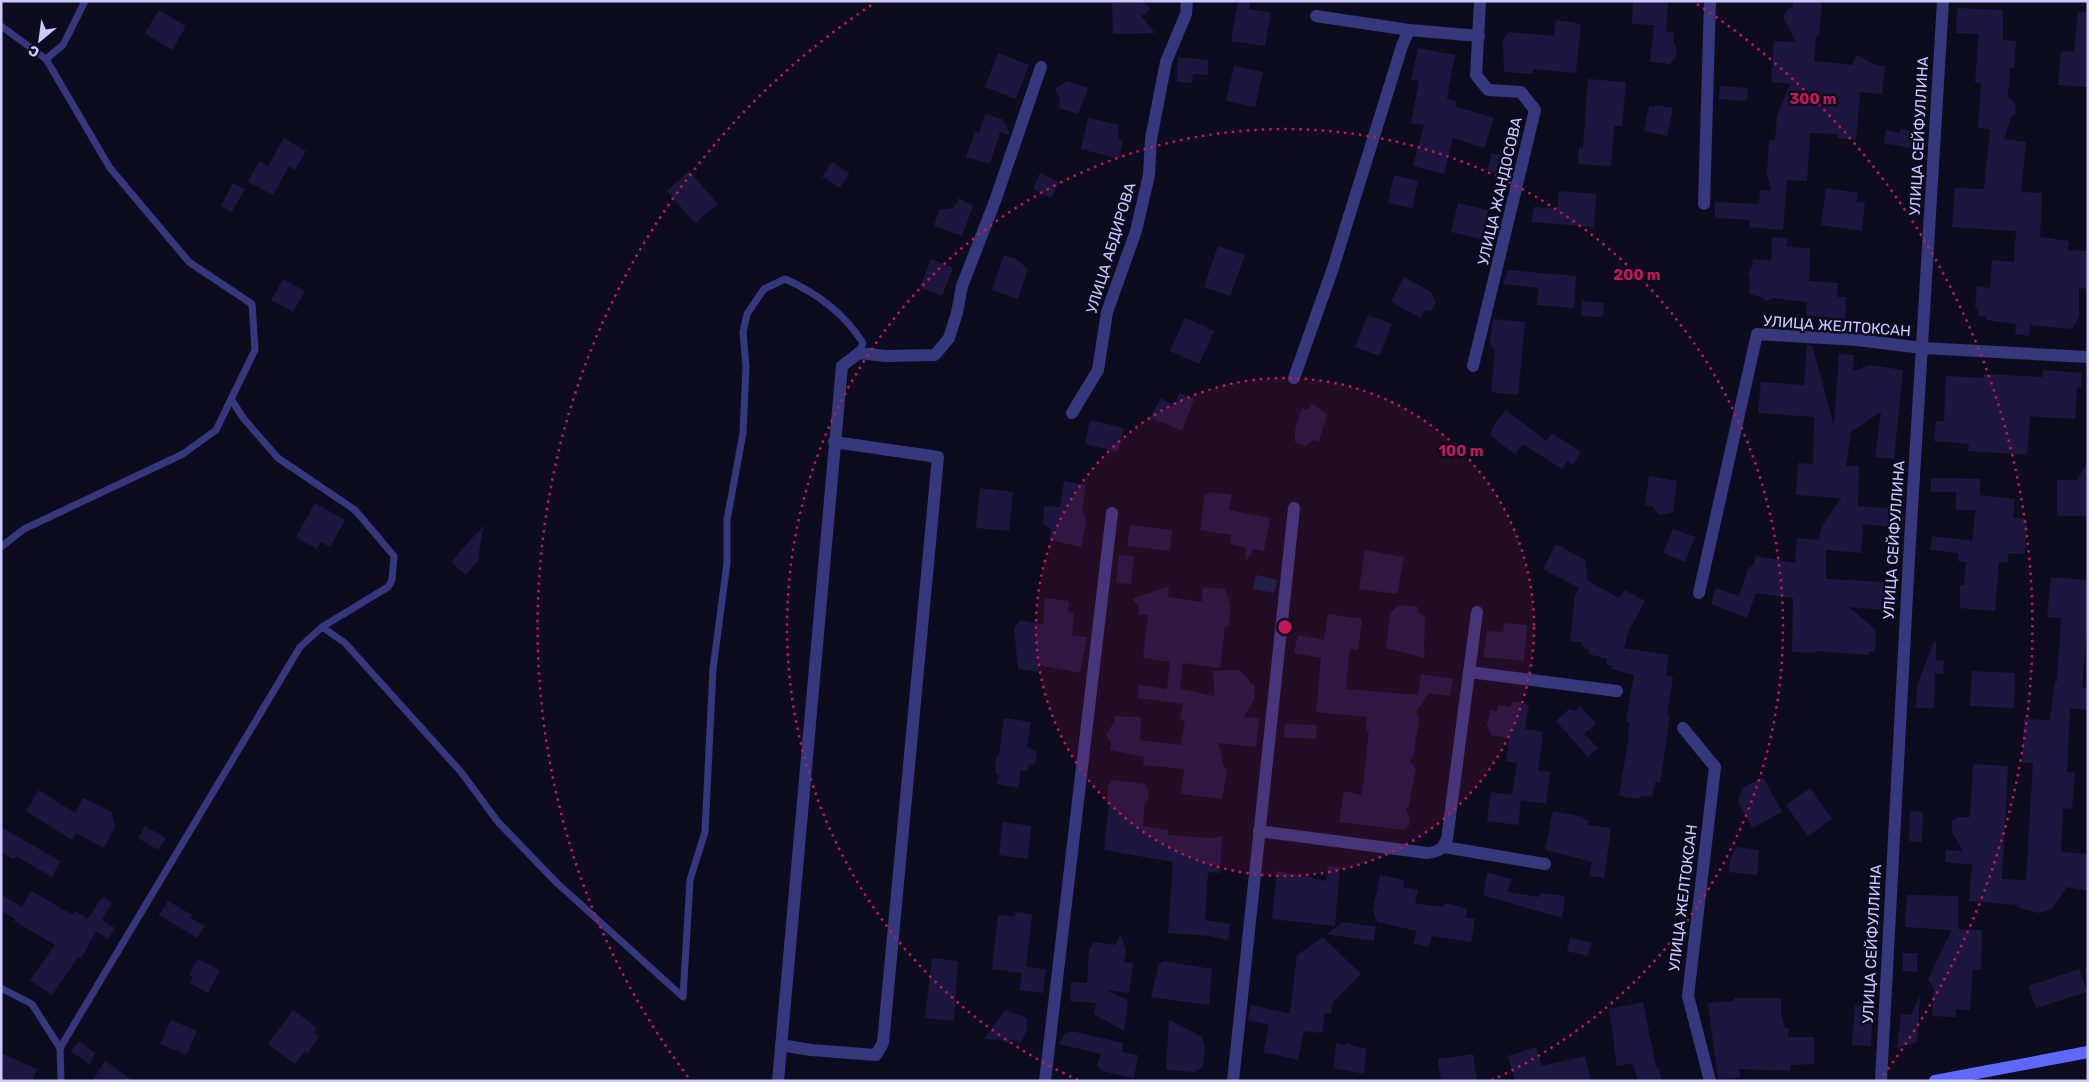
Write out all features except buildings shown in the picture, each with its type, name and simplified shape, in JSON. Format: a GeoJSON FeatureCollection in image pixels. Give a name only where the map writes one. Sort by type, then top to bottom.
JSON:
{"type":"FeatureCollection","features":[{"type":"Feature","properties":{"kind":"street","name":"УЛИЦА АБДИРОВА"},"geometry":{"type":"LineString","coordinates":[[1072,413],[1098,370],[1107,312],[1136,232],[1149,175],[1152,139],[1166,62],[1186,14],[1187,1]]}},
{"type":"Feature","properties":{"kind":"street","name":"УЛИЦА ЖАНДОСОВА"},"geometry":{"type":"LineString","coordinates":[[1474,366],[1535,110],[1521,92],[1488,90],[1476,74],[1480,1]]}},
{"type":"Feature","properties":{"kind":"street"},"geometry":{"type":"LineString","coordinates":[[1704,204],[1710,1]]}},
{"type":"Feature","properties":{"kind":"street","name":"УЛИЦА СЕЙФУЛЛИНА"},"geometry":{"type":"LineString","coordinates":[[1881,1081],[1909,558],[1943,1]]}},
{"type":"Feature","properties":{"kind":"street"},"geometry":{"type":"LineString","coordinates":[[1316,16],[1410,30],[1479,36]]}},
{"type":"Feature","properties":{"kind":"street"},"geometry":{"type":"LineString","coordinates":[[1294,378],[1333,268],[1399,55],[1410,30]]}},
{"type":"Feature","properties":{"kind":"street"},"geometry":{"type":"LineString","coordinates":[[778,1081],[842,366],[859,353],[886,356],[935,355],[949,338],[957,313],[962,286],[995,201],[1041,67]]}},
{"type":"Feature","properties":{"kind":"street","name":"УЛИЦА ЖЕЛТОКСАН"},"geometry":{"type":"LineString","coordinates":[[1699,593],[1723,476],[1743,403],[1757,334],[1857,340],[1923,348],[2088,357]]}},
{"type":"Feature","properties":{"kind":"street"},"geometry":{"type":"LineString","coordinates":[[781,1045],[811,1050],[876,1055],[883,1043],[912,721],[929,562],[938,457],[834,442]]}},
{"type":"Feature","properties":{"kind":"street"},"geometry":{"type":"LineString","coordinates":[[1233,1081],[1294,508]]}},
{"type":"Feature","properties":{"kind":"street"},"geometry":{"type":"LineString","coordinates":[[1045,1081],[1112,513]]}},
{"type":"Feature","properties":{"kind":"street"},"geometry":{"type":"LineString","coordinates":[[1259,831],[1427,853],[1436,852],[1444,847],[1447,839],[1477,612]]}},
{"type":"Feature","properties":{"kind":"street"},"geometry":{"type":"LineString","coordinates":[[1469,672],[1617,691]]}},
{"type":"Feature","properties":{"kind":"street","name":"УЛИЦА ЖЕЛТОКСАН"},"geometry":{"type":"LineString","coordinates":[[1684,728],[1715,767],[1688,996],[1710,1081]]}},
{"type":"Feature","properties":{"kind":"street"},"geometry":{"type":"LineString","coordinates":[[1444,847],[1545,864]]}},
{"type":"Feature","properties":{"kind":"street"},"geometry":{"type":"LineString","coordinates":[[1935,1081],[2088,1052]]}},
{"type":"Feature","properties":{"kind":"lane"},"geometry":{"type":"LineString","coordinates":[[46,58],[63,45],[85,1]]}},
{"type":"Feature","properties":{"kind":"lane"},"geometry":{"type":"LineString","coordinates":[[1,26],[46,58],[110,168],[189,262],[252,304],[255,350],[216,430],[183,454],[24,529],[1,547]]}},
{"type":"Feature","properties":{"kind":"lane"},"geometry":{"type":"LineString","coordinates":[[322,627],[345,643],[460,772],[498,822],[557,883],[683,997],[690,880],[705,832],[713,668],[727,563],[726,520],[743,433],[746,367],[743,332],[747,314],[764,289],[785,279],[822,298],[842,317],[854,329],[863,343],[859,353]]}},
{"type":"Feature","properties":{"kind":"lane"},"geometry":{"type":"LineString","coordinates":[[60,1048],[300,647],[322,627],[388,587],[392,580],[394,556],[355,510],[278,458],[249,426],[231,399]]}},
{"type":"Feature","properties":{"kind":"lane"},"geometry":{"type":"LineString","coordinates":[[1,988],[32,1004],[60,1048],[61,1081]]}},
{"type":"Feature","properties":{"kind":"water"},"geometry":{"type":"Polygon","coordinates":[[[1256,575],[1277,580],[1274,593],[1253,589],[1256,575]]]}}]}
